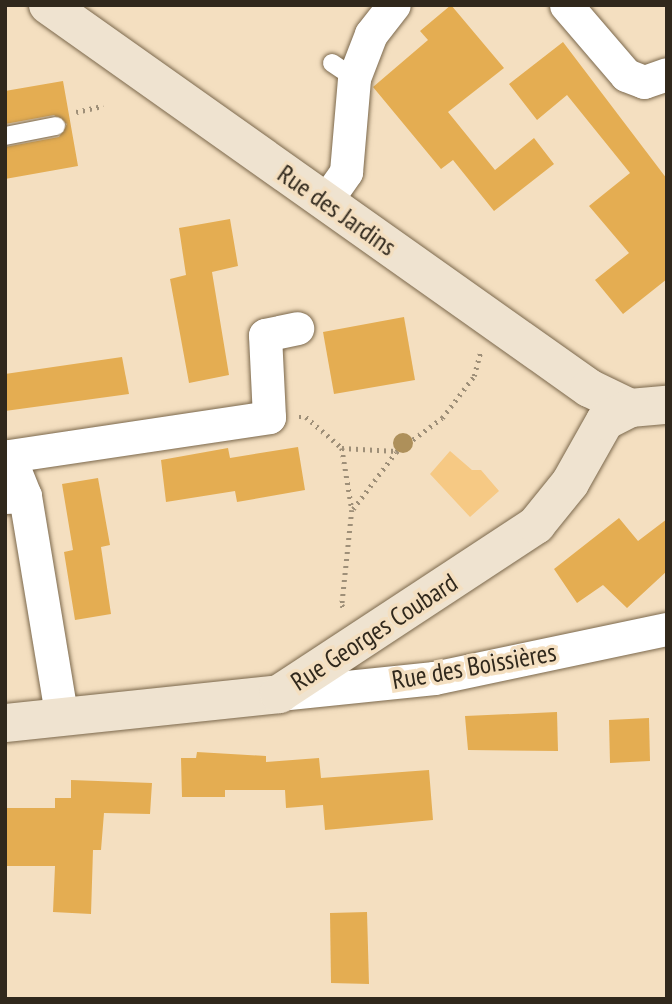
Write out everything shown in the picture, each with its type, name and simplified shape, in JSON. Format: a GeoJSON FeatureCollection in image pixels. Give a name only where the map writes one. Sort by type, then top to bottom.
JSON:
{"type":"FeatureCollection","features":[{"type":"Feature","properties":{"kind":"street","name":"Rue des Jardins"},"geometry":{"type":"LineString","coordinates":[[48,5],[589,388],[648,406]]}},
{"type":"Feature","properties":{"kind":"street"},"geometry":{"type":"LineString","coordinates":[[325,202],[346,172],[343,71],[394,5]]}},
{"type":"Feature","properties":{"kind":"street"},"geometry":{"type":"LineString","coordinates":[[566,5],[626,75],[644,82],[667,74]]}},
{"type":"Feature","properties":{"kind":"street"},"geometry":{"type":"LineString","coordinates":[[61,714],[9,457],[269,417],[265,335],[297,328]]}},
{"type":"Feature","properties":{"kind":"street","name":"Rue Georges Coubard"},"geometry":{"type":"LineString","coordinates":[[5,723],[61,714],[279,694],[536,525],[570,483],[605,421],[648,406]]}},
{"type":"Feature","properties":{"kind":"street","name":"Rue des Boissières"},"geometry":{"type":"LineString","coordinates":[[279,694],[433,678],[667,628]]}},
{"type":"Feature","properties":{"kind":"lane"},"geometry":{"type":"LineString","coordinates":[[5,136],[56,126]]}},
{"type":"Feature","properties":{"kind":"path"},"geometry":{"type":"LineString","coordinates":[[352,510],[396,452],[442,418],[474,376],[480,352],[499,322]]}},
{"type":"Feature","properties":{"kind":"path"},"geometry":{"type":"LineString","coordinates":[[269,417],[306,417],[342,448],[396,452]]}},
{"type":"Feature","properties":{"kind":"path"},"geometry":{"type":"LineString","coordinates":[[342,448],[352,510],[342,605],[362,641]]}},
{"type":"Feature","properties":{"kind":"shaded area"},"geometry":{"type":"Polygon","coordinates":[[[450,451],[472,470],[481,470],[499,491],[470,517],[430,474],[450,451]]]}},
{"type":"Feature","properties":{"kind":"building"},"geometry":{"type":"Polygon","coordinates":[[[451,5],[504,68],[448,112],[495,170],[534,138],[554,164],[494,211],[453,160],[441,169],[373,87],[428,40],[420,31],[451,5]]]}},
{"type":"Feature","properties":{"kind":"building"},"geometry":{"type":"Polygon","coordinates":[[[563,42],[667,179],[667,279],[623,314],[595,280],[629,253],[589,206],[630,173],[567,95],[537,120],[509,84],[563,42]]]}},
{"type":"Feature","properties":{"kind":"building"},"geometry":{"type":"Polygon","coordinates":[[[63,81],[78,166],[5,179],[5,147],[59,137],[67,124],[54,115],[5,124],[5,91],[63,81]]]}},
{"type":"Feature","properties":{"kind":"building"},"geometry":{"type":"Polygon","coordinates":[[[230,219],[238,266],[212,272],[229,375],[189,383],[170,279],[186,275],[179,228],[230,219]]]}},
{"type":"Feature","properties":{"kind":"building"},"geometry":{"type":"Polygon","coordinates":[[[404,317],[415,380],[334,394],[323,332],[404,317]]]}},
{"type":"Feature","properties":{"kind":"building"},"geometry":{"type":"Polygon","coordinates":[[[122,357],[129,394],[5,411],[5,374],[122,357]]]}},
{"type":"Feature","properties":{"kind":"building"},"geometry":{"type":"Polygon","coordinates":[[[298,447],[305,490],[237,502],[235,491],[166,502],[161,460],[228,448],[230,458],[298,447]]]}},
{"type":"Feature","properties":{"kind":"building"},"geometry":{"type":"Polygon","coordinates":[[[98,478],[110,545],[101,547],[111,614],[75,620],[64,552],[73,550],[62,484],[98,478]]]}},
{"type":"Feature","properties":{"kind":"building"},"geometry":{"type":"Polygon","coordinates":[[[619,518],[638,541],[667,519],[667,571],[627,608],[603,585],[577,603],[554,569],[619,518]]]}},
{"type":"Feature","properties":{"kind":"building"},"geometry":{"type":"Polygon","coordinates":[[[557,712],[558,751],[468,750],[465,716],[557,712]]]}},
{"type":"Feature","properties":{"kind":"building"},"geometry":{"type":"Polygon","coordinates":[[[649,718],[650,761],[610,763],[609,720],[649,718]]]}},
{"type":"Feature","properties":{"kind":"building"},"geometry":{"type":"Polygon","coordinates":[[[197,752],[266,756],[266,762],[319,758],[321,778],[429,770],[433,820],[325,830],[323,805],[286,808],[285,790],[225,790],[225,797],[182,797],[181,758],[196,758],[197,752]]]}},
{"type":"Feature","properties":{"kind":"building"},"geometry":{"type":"Polygon","coordinates":[[[71,780],[152,783],[150,814],[104,813],[101,850],[93,850],[91,914],[53,912],[55,866],[5,866],[5,808],[55,808],[55,798],[71,798],[71,780]]]}},
{"type":"Feature","properties":{"kind":"building"},"geometry":{"type":"Polygon","coordinates":[[[367,912],[369,984],[331,983],[330,913],[367,912]]]}}]}
